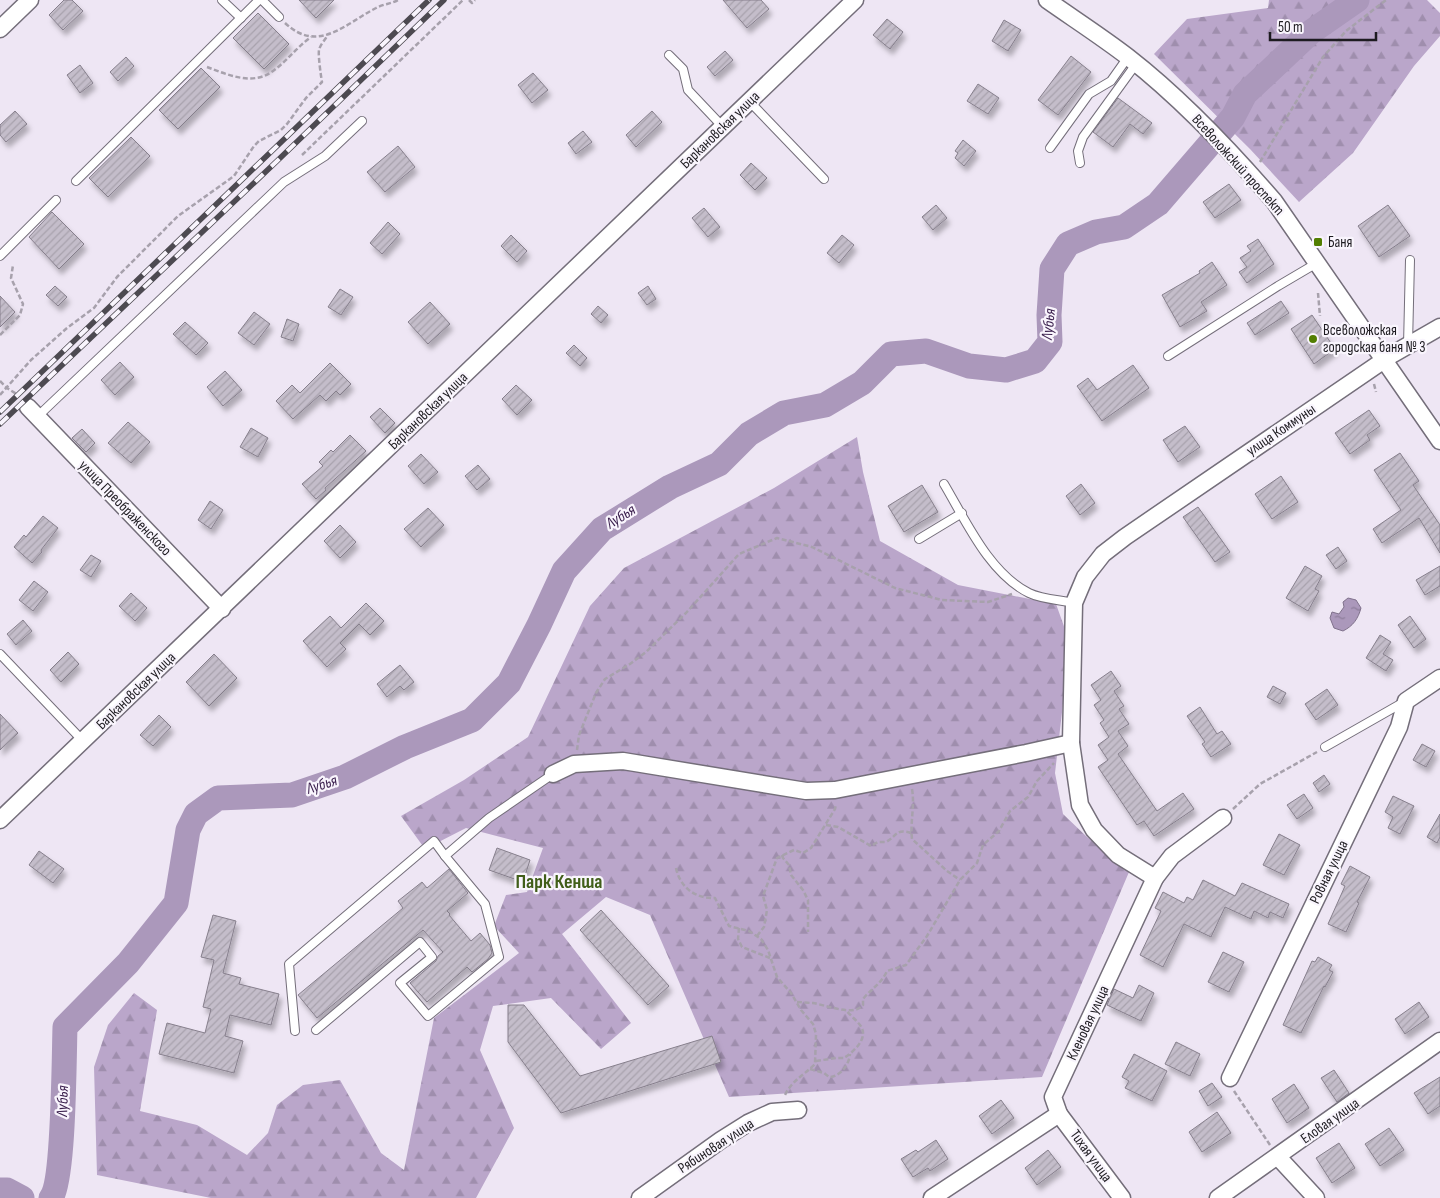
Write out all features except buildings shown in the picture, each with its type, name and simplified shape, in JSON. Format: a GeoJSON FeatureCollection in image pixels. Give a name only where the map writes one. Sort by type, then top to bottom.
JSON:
{"type":"FeatureCollection","features":[{"type":"Feature","properties":{"kind":"street"},"geometry":{"type":"LineString","coordinates":[[0,29],[30,0]]}},
{"type":"Feature","properties":{"kind":"street","name":"Баркановская улица"},"geometry":{"type":"LineString","coordinates":[[0,820],[856,0]]}},
{"type":"Feature","properties":{"kind":"street","name":"Всеволожский проспект"},"geometry":{"type":"LineString","coordinates":[[1047,0],[1132,61],[1193,115],[1240,162],[1274,201],[1438,435]]}},
{"type":"Feature","properties":{"kind":"street","name":"улица Коммуны"},"geometry":{"type":"LineString","coordinates":[[1074,603],[1085,577],[1103,554],[1125,537],[1384,360],[1440,327]]}},
{"type":"Feature","properties":{"kind":"street","name":"улица Преображенского"},"geometry":{"type":"LineString","coordinates":[[32,412],[222,609]]}},
{"type":"Feature","properties":{"kind":"street"},"geometry":{"type":"LineString","coordinates":[[1074,603],[1071,743],[1080,805],[1094,830],[1118,855],[1155,878]]}},
{"type":"Feature","properties":{"kind":"street"},"geometry":{"type":"LineString","coordinates":[[1406,701],[1440,678]]}},
{"type":"Feature","properties":{"kind":"street","name":"Ровная улица"},"geometry":{"type":"LineString","coordinates":[[1230,1078],[1399,727],[1406,701]]}},
{"type":"Feature","properties":{"kind":"street"},"geometry":{"type":"LineString","coordinates":[[553,774],[574,764],[623,761],[806,791],[836,789],[1026,754],[1071,743]]}},
{"type":"Feature","properties":{"kind":"street","name":"Кленовая улица"},"geometry":{"type":"LineString","coordinates":[[1059,1114],[1053,1097],[1155,878],[1172,856],[1223,818]]}},
{"type":"Feature","properties":{"kind":"street","name":"Еловая улица"},"geometry":{"type":"LineString","coordinates":[[1218,1198],[1440,1042]]}},
{"type":"Feature","properties":{"kind":"street","name":"Рябиновая улица"},"geometry":{"type":"LineString","coordinates":[[640,1198],[720,1140],[748,1123],[772,1112],[798,1110]]}},
{"type":"Feature","properties":{"kind":"street"},"geometry":{"type":"LineString","coordinates":[[932,1198],[1059,1114]]}},
{"type":"Feature","properties":{"kind":"street","name":"Тихая улица"},"geometry":{"type":"LineString","coordinates":[[1059,1114],[1122,1198]]}},
{"type":"Feature","properties":{"kind":"street"},"geometry":{"type":"LineString","coordinates":[[1278,1157],[1316,1198]]}},
{"type":"Feature","properties":{"kind":"lane"},"geometry":{"type":"LineString","coordinates":[[222,0],[240,18]]}},
{"type":"Feature","properties":{"kind":"lane"},"geometry":{"type":"LineString","coordinates":[[76,181],[260,0],[279,17]]}},
{"type":"Feature","properties":{"kind":"lane"},"geometry":{"type":"LineString","coordinates":[[669,55],[683,69],[688,90],[723,127]]}},
{"type":"Feature","properties":{"kind":"lane"},"geometry":{"type":"LineString","coordinates":[[1050,148],[1089,94],[1111,81],[1132,61]]}},
{"type":"Feature","properties":{"kind":"lane"},"geometry":{"type":"LineString","coordinates":[[1080,164],[1078,151],[1083,137],[1132,61]]}},
{"type":"Feature","properties":{"kind":"lane"},"geometry":{"type":"LineString","coordinates":[[750,102],[824,179]]}},
{"type":"Feature","properties":{"kind":"lane"},"geometry":{"type":"LineString","coordinates":[[32,412],[284,182],[325,156],[362,121]]}},
{"type":"Feature","properties":{"kind":"lane"},"geometry":{"type":"LineString","coordinates":[[0,256],[56,200]]}},
{"type":"Feature","properties":{"kind":"lane"},"geometry":{"type":"LineString","coordinates":[[1408,346],[1410,260]]}},
{"type":"Feature","properties":{"kind":"lane"},"geometry":{"type":"LineString","coordinates":[[1168,356],[1317,263]]}},
{"type":"Feature","properties":{"kind":"lane"},"geometry":{"type":"LineString","coordinates":[[944,484],[986,554],[1007,579],[1030,594],[1074,603]]}},
{"type":"Feature","properties":{"kind":"lane"},"geometry":{"type":"LineString","coordinates":[[919,539],[962,514]]}},
{"type":"Feature","properties":{"kind":"lane"},"geometry":{"type":"LineString","coordinates":[[0,654],[83,741]]}},
{"type":"Feature","properties":{"kind":"lane"},"geometry":{"type":"LineString","coordinates":[[1325,747],[1406,701]]}},
{"type":"Feature","properties":{"kind":"lane"},"geometry":{"type":"LineString","coordinates":[[445,856],[490,818],[553,774]]}},
{"type":"Feature","properties":{"kind":"lane"},"geometry":{"type":"LineString","coordinates":[[294,1031],[289,964],[434,841],[485,904],[499,957],[428,1016],[400,983],[432,957],[420,942],[316,1030]]}},
{"type":"Feature","properties":{"kind":"path"},"geometry":{"type":"LineString","coordinates":[[279,17],[295,32],[311,37],[327,36],[377,7],[398,0]]}},
{"type":"Feature","properties":{"kind":"path"},"geometry":{"type":"LineString","coordinates":[[302,155],[463,0]]}},
{"type":"Feature","properties":{"kind":"path"},"geometry":{"type":"LineString","coordinates":[[469,0],[472,3],[476,0]]}},
{"type":"Feature","properties":{"kind":"path"},"geometry":{"type":"LineString","coordinates":[[1258,166],[1323,57],[1346,31],[1386,0]]}},
{"type":"Feature","properties":{"kind":"path"},"geometry":{"type":"LineString","coordinates":[[0,395],[31,360],[67,328],[94,308],[117,277],[178,216],[234,176],[259,141],[281,130],[287,124],[306,98],[322,82],[319,50],[327,36]]}},
{"type":"Feature","properties":{"kind":"path"},"geometry":{"type":"LineString","coordinates":[[193,65],[203,65],[233,77],[258,78],[273,71],[311,37]]}},
{"type":"Feature","properties":{"kind":"path"},"geometry":{"type":"LineString","coordinates":[[0,335],[20,315],[23,304],[10,278],[13,265]]}},
{"type":"Feature","properties":{"kind":"path"},"geometry":{"type":"LineString","coordinates":[[1318,290],[1320,316]]}},
{"type":"Feature","properties":{"kind":"path"},"geometry":{"type":"LineString","coordinates":[[0,381],[18,395],[32,412]]}},
{"type":"Feature","properties":{"kind":"path"},"geometry":{"type":"LineString","coordinates":[[574,764],[579,735],[596,693],[605,679],[646,652],[686,613],[739,554],[777,538],[812,547],[895,588],[914,593],[942,600],[988,602],[1009,596]]}},
{"type":"Feature","properties":{"kind":"path"},"geometry":{"type":"LineString","coordinates":[[1223,818],[1260,784],[1325,747]]}},
{"type":"Feature","properties":{"kind":"path"},"geometry":{"type":"LineString","coordinates":[[797,1002],[846,1010],[860,1008],[863,1005],[863,999],[869,991],[883,980],[888,971],[906,965],[927,936],[960,880],[977,863],[983,845],[999,831],[1010,812],[1028,797],[1037,781],[1055,761]]}},
{"type":"Feature","properties":{"kind":"path"},"geometry":{"type":"LineString","coordinates":[[909,775],[913,791],[912,839],[947,871],[960,880]]}},
{"type":"Feature","properties":{"kind":"path"},"geometry":{"type":"LineString","coordinates":[[757,936],[764,927],[767,910],[763,896],[777,858],[794,850],[803,853],[811,848],[835,809],[836,789]]}},
{"type":"Feature","properties":{"kind":"path"},"geometry":{"type":"LineString","coordinates":[[826,825],[838,827],[871,846],[878,842],[886,842],[898,832],[904,831],[911,834]]}},
{"type":"Feature","properties":{"kind":"path"},"geometry":{"type":"LineString","coordinates":[[782,855],[789,865],[791,875],[808,900],[808,932]]}},
{"type":"Feature","properties":{"kind":"path"},"geometry":{"type":"LineString","coordinates":[[676,868],[678,880],[692,893],[705,898],[715,898],[729,926],[749,931],[761,939],[768,950],[777,977],[814,1024],[816,1061],[810,1069],[788,1087]]}},
{"type":"Feature","properties":{"kind":"path"},"geometry":{"type":"LineString","coordinates":[[739,928],[738,939],[742,947],[770,958]]}},
{"type":"Feature","properties":{"kind":"path"},"geometry":{"type":"LineString","coordinates":[[816,1061],[844,1058],[855,1050],[862,1039],[863,1031],[861,1026],[846,1010]]}},
{"type":"Feature","properties":{"kind":"path"},"geometry":{"type":"LineString","coordinates":[[810,1069],[833,1077],[840,1073],[850,1060],[850,1054]]}},
{"type":"Feature","properties":{"kind":"path"},"geometry":{"type":"LineString","coordinates":[[1230,1078],[1235,1093],[1278,1157]]}},
{"type":"Feature","properties":{"kind":"green space"},"geometry":{"type":"Polygon","coordinates":[[[1269,0],[1427,0],[1440,13],[1440,36],[1414,66],[1353,153],[1299,202],[1250,149],[1154,54],[1187,19],[1268,8],[1269,0]]]}},
{"type":"Feature","properties":{"kind":"green space"},"geometry":{"type":"Polygon","coordinates":[[[857,437],[863,472],[880,541],[958,585],[1056,604],[1070,643],[1055,773],[1063,814],[1129,872],[1042,1077],[729,1097],[650,915],[606,897],[562,934],[631,1023],[601,1049],[551,998],[493,1006],[480,1050],[514,1128],[476,1198],[211,1198],[97,1175],[94,1067],[108,1025],[134,993],[157,1010],[140,1111],[197,1125],[247,1155],[268,1133],[277,1105],[303,1085],[340,1080],[381,1153],[404,1170],[434,1018],[519,953],[494,926],[506,895],[527,892],[543,848],[466,828],[425,849],[401,816],[464,780],[528,737],[590,606],[624,568],[774,488],[857,437]]]}},
{"type":"Feature","properties":{"kind":"water"},"geometry":{"type":"Polygon","coordinates":[[[1348,598],[1356,600],[1361,608],[1355,622],[1343,631],[1334,628],[1330,618],[1332,612],[1339,614],[1344,607],[1343,602],[1348,598]]]}},
{"type":"Feature","properties":{"kind":"waterway","name":"Лубья"},"geometry":{"type":"LineString","coordinates":[[51,1198],[59,1168],[61,1144],[65,1027],[128,963],[176,903],[188,830],[196,814],[218,798],[292,795],[345,777],[405,747],[472,720],[509,683],[564,571],[602,529],[670,487],[719,464],[749,434],[784,413],[825,405],[862,383],[891,354],[926,351],[969,366],[1006,370],[1035,361],[1050,342],[1049,315],[1052,269],[1068,244],[1096,232],[1124,227],[1158,204],[1233,117],[1245,94],[1311,32],[1357,0]]}},
{"type":"Feature","properties":{"kind":"waterway","name":"Лубья"},"geometry":{"type":"LineString","coordinates":[[0,1190],[7,1190],[22,1198]]}},
{"type":"Feature","properties":{"kind":"railway"},"geometry":{"type":"LineString","coordinates":[[0,412],[429,0]]}},
{"type":"Feature","properties":{"kind":"railway"},"geometry":{"type":"LineString","coordinates":[[0,424],[444,0]]}},
{"type":"Feature","properties":{"kind":"place","name":"Баня"},"geometry":{"type":"Point","coordinates":[1318,242]}},
{"type":"Feature","properties":{"kind":"place","name":"Всеволожская городская баня № 3"},"geometry":{"type":"Point","coordinates":[1313,339]}},
{"type":"Feature","properties":{"kind":"district","name":"Парк Кенша"},"geometry":{"type":"Point","coordinates":[559,882]}}]}
